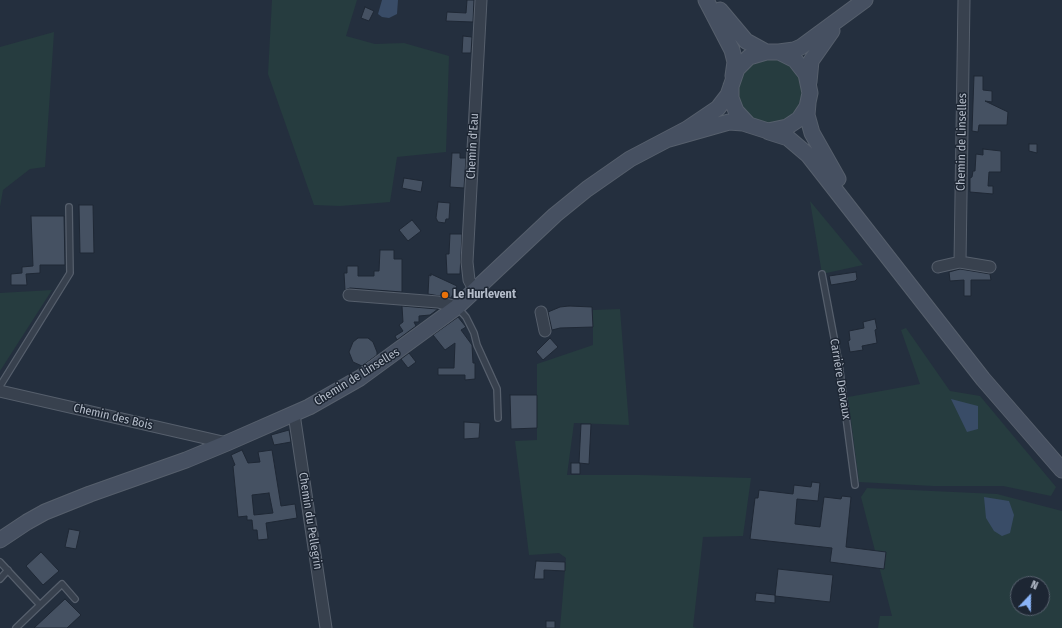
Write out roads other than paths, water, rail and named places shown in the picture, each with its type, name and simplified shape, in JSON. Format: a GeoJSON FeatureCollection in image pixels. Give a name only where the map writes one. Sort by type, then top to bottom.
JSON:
{"type":"FeatureCollection","features":[{"type":"Feature","properties":{"kind":"street","name":"Chemin d'Eau"},"geometry":{"type":"LineString","coordinates":[[474,291],[469,280],[467,262],[481,0]]}},
{"type":"Feature","properties":{"kind":"street"},"geometry":{"type":"LineString","coordinates":[[706,0],[732,50],[735,62],[732,81],[734,107],[738,115],[756,128],[777,130],[791,125],[802,115],[808,102]]}},
{"type":"Feature","properties":{"kind":"street"},"geometry":{"type":"LineString","coordinates":[[712,0],[746,41],[772,52],[791,57],[798,63],[806,74],[809,83]]}},
{"type":"Feature","properties":{"kind":"street"},"geometry":{"type":"LineString","coordinates":[[669,139],[718,108],[726,99],[737,69],[753,55],[794,50],[801,47],[865,0]]}},
{"type":"Feature","properties":{"kind":"street","name":"Chemin de Linselles"},"geometry":{"type":"LineString","coordinates":[[960,262],[964,0]]}},
{"type":"Feature","properties":{"kind":"street"},"geometry":{"type":"LineString","coordinates":[[844,16],[814,56],[809,68],[808,121],[818,145],[878,243]]}},
{"type":"Feature","properties":{"kind":"street"},"geometry":{"type":"LineString","coordinates":[[669,139],[728,122],[756,128],[788,138],[802,148],[878,243],[983,379],[1062,470]]}},
{"type":"Feature","properties":{"kind":"street","name":"Chemin de Linselles"},"geometry":{"type":"LineString","coordinates":[[0,540],[27,522],[68,502],[168,467],[227,443],[294,414],[337,392],[360,378],[457,307],[577,196],[634,157],[669,139]]}},
{"type":"Feature","properties":{"kind":"street"},"geometry":{"type":"LineString","coordinates":[[938,267],[960,262],[990,267]]}},
{"type":"Feature","properties":{"kind":"street"},"geometry":{"type":"LineString","coordinates":[[349,296],[438,302],[457,307]]}},
{"type":"Feature","properties":{"kind":"street"},"geometry":{"type":"LineString","coordinates":[[541,312],[545,331]]}},
{"type":"Feature","properties":{"kind":"street","name":"Chemin des Bois"},"geometry":{"type":"LineString","coordinates":[[0,391],[227,443]]}},
{"type":"Feature","properties":{"kind":"street","name":"Chemin du Pellegrin"},"geometry":{"type":"LineString","coordinates":[[294,414],[326,627]]}},
{"type":"Feature","properties":{"kind":"lane"},"geometry":{"type":"LineString","coordinates":[[0,386],[70,273],[69,207]]}},
{"type":"Feature","properties":{"kind":"lane","name":"Carrière Dervaux"},"geometry":{"type":"LineString","coordinates":[[822,274],[839,364],[855,484]]}},
{"type":"Feature","properties":{"kind":"lane"},"geometry":{"type":"LineString","coordinates":[[457,307],[466,317],[474,333],[477,345],[497,389],[498,418]]}},
{"type":"Feature","properties":{"kind":"lane"},"geometry":{"type":"LineString","coordinates":[[0,562],[40,605]]}},
{"type":"Feature","properties":{"kind":"lane"},"geometry":{"type":"LineString","coordinates":[[0,579],[8,570]]}},
{"type":"Feature","properties":{"kind":"lane"},"geometry":{"type":"LineString","coordinates":[[16,628],[62,584],[75,599]]}},
{"type":"Feature","properties":{"kind":"water"},"geometry":{"type":"Polygon","coordinates":[[[382,0],[398,0],[397,14],[389,18],[382,17],[378,14],[382,0]]]}},
{"type":"Feature","properties":{"kind":"water"},"geometry":{"type":"Polygon","coordinates":[[[951,399],[978,406],[978,429],[967,432],[951,399]]]}},
{"type":"Feature","properties":{"kind":"water"},"geometry":{"type":"Polygon","coordinates":[[[984,497],[1009,501],[1014,515],[1010,533],[1002,536],[994,531],[986,518],[984,497]]]}},
{"type":"Feature","properties":{"kind":"place","name":"Le Hurlevent"},"geometry":{"type":"Point","coordinates":[445,295]}}]}
